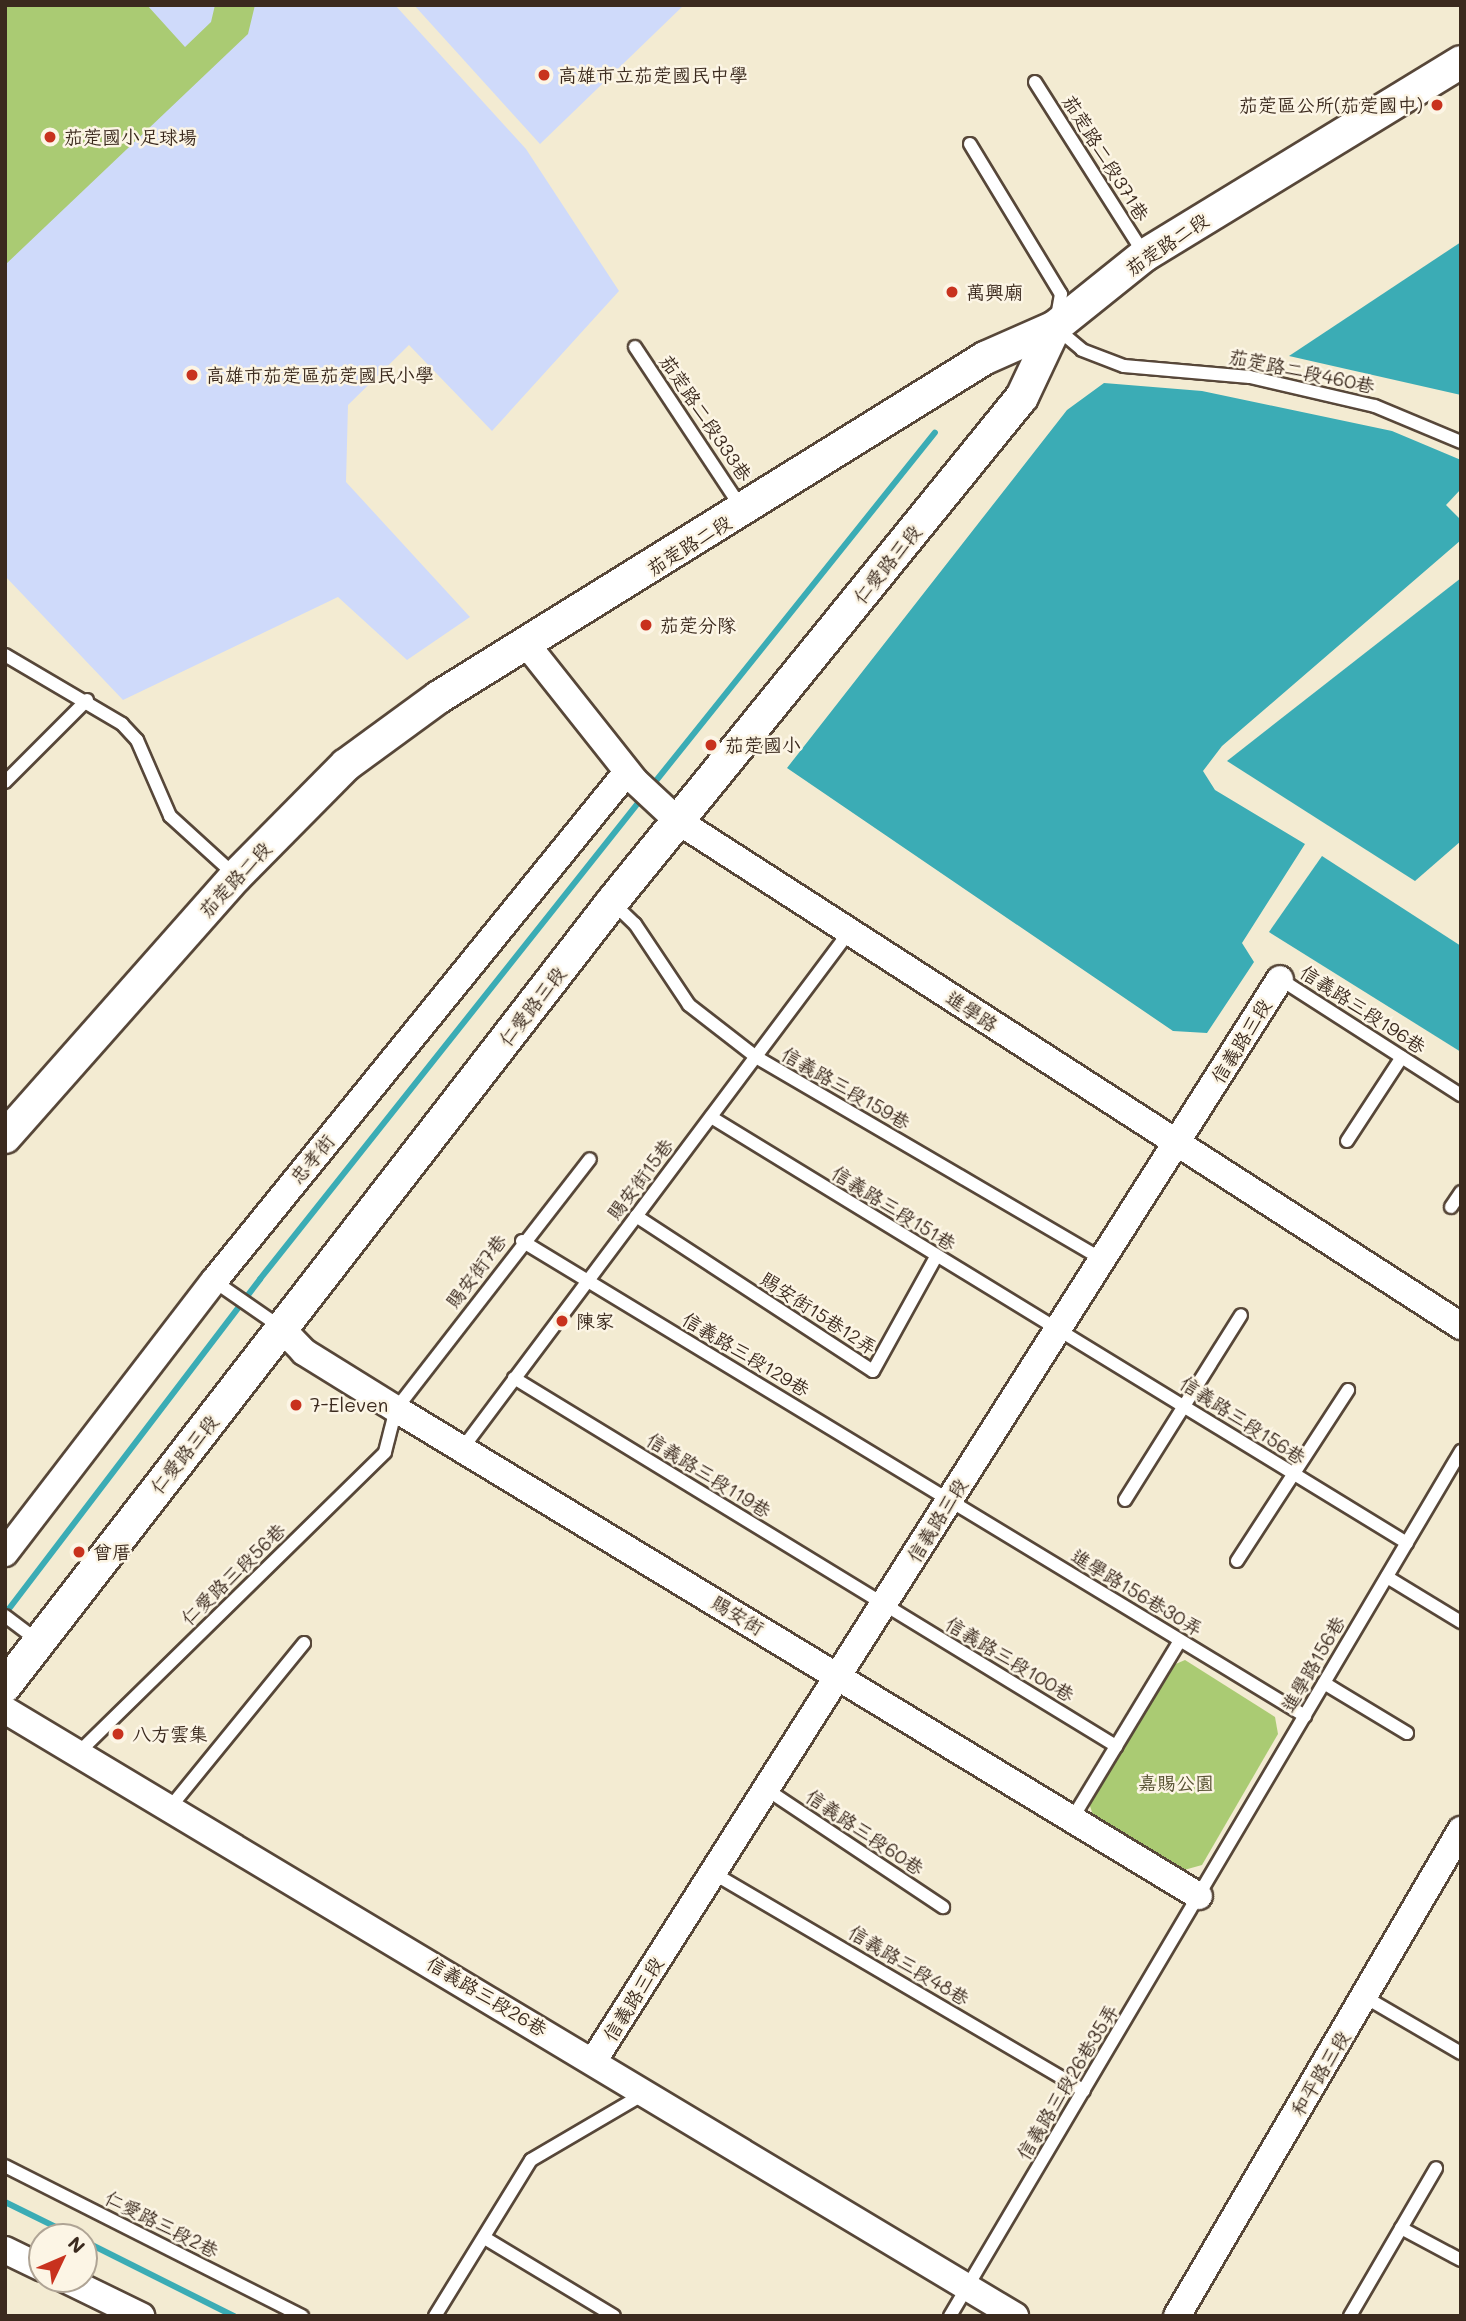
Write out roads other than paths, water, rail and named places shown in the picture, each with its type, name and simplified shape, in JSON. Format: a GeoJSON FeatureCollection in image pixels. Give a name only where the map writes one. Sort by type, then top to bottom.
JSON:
{"type":"FeatureCollection","features":[{"type":"Feature","properties":{"kind":"street","name":"茄萣路二段"},"geometry":{"type":"LineString","coordinates":[[5,1137],[236,876],[346,765],[439,697],[528,646],[985,358],[1055,327],[1145,256],[1461,62]]}},
{"type":"Feature","properties":{"kind":"street","name":"仁愛路三段"},"geometry":{"type":"LineString","coordinates":[[5,1686],[27,1633],[272,1321],[612,902],[669,814],[1022,397],[1055,327]]}},
{"type":"Feature","properties":{"kind":"street","name":"進學路"},"geometry":{"type":"LineString","coordinates":[[528,646],[631,776],[669,814],[1461,1326]]}},
{"type":"Feature","properties":{"kind":"street","name":"忠孝街"},"geometry":{"type":"LineString","coordinates":[[5,1553],[631,776]]}},
{"type":"Feature","properties":{"kind":"street","name":"信義路三段"},"geometry":{"type":"LineString","coordinates":[[594,2060],[1280,979]]}},
{"type":"Feature","properties":{"kind":"street","name":"賜安街"},"geometry":{"type":"LineString","coordinates":[[272,1321],[304,1352],[1199,1896]]}},
{"type":"Feature","properties":{"kind":"street","name":"信義路三段26巷"},"geometry":{"type":"LineString","coordinates":[[5,1710],[76,1754],[172,1805],[1015,2316]]}},
{"type":"Feature","properties":{"kind":"street","name":"和平路三段"},"geometry":{"type":"LineString","coordinates":[[1177,2316],[1457,1844]]}},
{"type":"Feature","properties":{"kind":"street"},"geometry":{"type":"LineString","coordinates":[[5,2250],[28,2261]]}},
{"type":"Feature","properties":{"kind":"street"},"geometry":{"type":"LineString","coordinates":[[94,2293],[141,2316]]}},
{"type":"Feature","properties":{"kind":"lane","name":"茄萣路二段371巷"},"geometry":{"type":"LineString","coordinates":[[1035,82],[1145,256]]}},
{"type":"Feature","properties":{"kind":"lane"},"geometry":{"type":"LineString","coordinates":[[970,144],[1061,294],[1055,327]]}},
{"type":"Feature","properties":{"kind":"lane","name":"茄萣路二段460巷"},"geometry":{"type":"LineString","coordinates":[[1055,327],[1082,350],[1124,366],[1262,380],[1376,406],[1461,442]]}},
{"type":"Feature","properties":{"kind":"lane","name":"茄萣路二段333巷"},"geometry":{"type":"LineString","coordinates":[[635,347],[744,511]]}},
{"type":"Feature","properties":{"kind":"lane"},"geometry":{"type":"LineString","coordinates":[[5,655],[87,701],[137,740],[170,816],[236,876]]}},
{"type":"Feature","properties":{"kind":"lane"},"geometry":{"type":"LineString","coordinates":[[5,782],[87,701]]}},
{"type":"Feature","properties":{"kind":"lane","name":"信義路三段159巷"},"geometry":{"type":"LineString","coordinates":[[612,902],[635,924],[690,1005],[756,1057],[1102,1259]]}},
{"type":"Feature","properties":{"kind":"lane","name":"賜安街15巷"},"geometry":{"type":"LineString","coordinates":[[462,1448],[849,932]]}},
{"type":"Feature","properties":{"kind":"lane","name":"信義路三段196巷"},"geometry":{"type":"LineString","coordinates":[[1280,979],[1461,1095]]}},
{"type":"Feature","properties":{"kind":"lane"},"geometry":{"type":"LineString","coordinates":[[1348,1142],[1402,1057]]}},
{"type":"Feature","properties":{"kind":"lane","name":"信義路三段151巷"},"geometry":{"type":"LineString","coordinates":[[711,1117],[936,1257],[1059,1327]]}},
{"type":"Feature","properties":{"kind":"lane","name":"賜安街7巷"},"geometry":{"type":"LineString","coordinates":[[396,1409],[522,1241],[590,1159]]}},
{"type":"Feature","properties":{"kind":"lane"},"geometry":{"type":"LineString","coordinates":[[1451,1207],[1461,1192]]}},
{"type":"Feature","properties":{"kind":"lane","name":"賜安街15巷12弄"},"geometry":{"type":"LineString","coordinates":[[636,1216],[873,1371],[936,1257]]}},
{"type":"Feature","properties":{"kind":"lane","name":"信義路三段129巷"},"geometry":{"type":"LineString","coordinates":[[522,1241],[949,1500]]}},
{"type":"Feature","properties":{"kind":"lane"},"geometry":{"type":"LineString","coordinates":[[221,1285],[272,1321]]}},
{"type":"Feature","properties":{"kind":"lane"},"geometry":{"type":"LineString","coordinates":[[1125,1500],[1241,1315]]}},
{"type":"Feature","properties":{"kind":"lane","name":"信義路三段156巷"},"geometry":{"type":"LineString","coordinates":[[1059,1327],[1185,1404],[1290,1474],[1407,1543]]}},
{"type":"Feature","properties":{"kind":"lane","name":"信義路三段119巷"},"geometry":{"type":"LineString","coordinates":[[514,1378],[883,1605]]}},
{"type":"Feature","properties":{"kind":"lane"},"geometry":{"type":"LineString","coordinates":[[1237,1561],[1290,1474],[1348,1390]]}},
{"type":"Feature","properties":{"kind":"lane","name":"仁愛路三段56巷"},"geometry":{"type":"LineString","coordinates":[[76,1754],[385,1452],[396,1409]]}},
{"type":"Feature","properties":{"kind":"lane","name":"進學路156巷"},"geometry":{"type":"LineString","coordinates":[[1199,1896],[1461,1451]]}},
{"type":"Feature","properties":{"kind":"lane","name":"進學路156巷30弄"},"geometry":{"type":"LineString","coordinates":[[949,1500],[1305,1716]]}},
{"type":"Feature","properties":{"kind":"lane"},"geometry":{"type":"LineString","coordinates":[[1387,1577],[1461,1622]]}},
{"type":"Feature","properties":{"kind":"lane","name":"信義路三段100巷"},"geometry":{"type":"LineString","coordinates":[[883,1605],[1116,1746]]}},
{"type":"Feature","properties":{"kind":"lane"},"geometry":{"type":"LineString","coordinates":[[5,1616],[27,1633]]}},
{"type":"Feature","properties":{"kind":"lane"},"geometry":{"type":"LineString","coordinates":[[1072,1819],[1180,1641]]}},
{"type":"Feature","properties":{"kind":"lane"},"geometry":{"type":"LineString","coordinates":[[172,1805],[304,1643]]}},
{"type":"Feature","properties":{"kind":"lane"},"geometry":{"type":"LineString","coordinates":[[1324,1683],[1407,1733]]}},
{"type":"Feature","properties":{"kind":"lane","name":"信義路三段60巷"},"geometry":{"type":"LineString","coordinates":[[766,1789],[943,1907]]}},
{"type":"Feature","properties":{"kind":"lane","name":"信義路三段48巷"},"geometry":{"type":"LineString","coordinates":[[713,1872],[1084,2091]]}},
{"type":"Feature","properties":{"kind":"lane","name":"信義路三段26巷35弄"},"geometry":{"type":"LineString","coordinates":[[966,2287],[1199,1896]]}},
{"type":"Feature","properties":{"kind":"lane"},"geometry":{"type":"LineString","coordinates":[[1365,1997],[1461,2053]]}},
{"type":"Feature","properties":{"kind":"lane"},"geometry":{"type":"LineString","coordinates":[[435,2316],[488,2240],[531,2160],[647,2092]]}},
{"type":"Feature","properties":{"kind":"lane","name":"仁愛路三段2巷"},"geometry":{"type":"LineString","coordinates":[[5,2166],[302,2316]]}},
{"type":"Feature","properties":{"kind":"lane"},"geometry":{"type":"LineString","coordinates":[[1355,2314],[1436,2168]]}},
{"type":"Feature","properties":{"kind":"lane"},"geometry":{"type":"LineString","coordinates":[[1401,2228],[1461,2260]]}},
{"type":"Feature","properties":{"kind":"lane"},"geometry":{"type":"LineString","coordinates":[[488,2240],[614,2316]]}},
{"type":"Feature","properties":{"kind":"lane"},"geometry":{"type":"LineString","coordinates":[[950,2316],[966,2287]]}},
{"type":"Feature","properties":{"kind":"water"},"geometry":{"type":"Polygon","coordinates":[[[1461,242],[1461,395],[1289,356],[1461,242]]]}},
{"type":"Feature","properties":{"kind":"water"},"geometry":{"type":"Polygon","coordinates":[[[1104,383],[1202,391],[1392,431],[1461,460],[1461,489],[1446,505],[1461,520],[1461,540],[1222,746],[1203,771],[1215,790],[1305,844],[1242,943],[1254,962],[1207,1033],[1173,1031],[787,768],[1067,410],[1104,383]]]}},
{"type":"Feature","properties":{"kind":"water"},"geometry":{"type":"Polygon","coordinates":[[[1461,578],[1461,841],[1415,881],[1227,761],[1461,578]]]}},
{"type":"Feature","properties":{"kind":"water"},"geometry":{"type":"Polygon","coordinates":[[[1322,856],[1461,946],[1461,1052],[1269,932],[1322,856]]]}},
{"type":"Feature","properties":{"kind":"waterway"},"geometry":{"type":"LineString","coordinates":[[651,787],[935,433]]}},
{"type":"Feature","properties":{"kind":"waterway"},"geometry":{"type":"LineString","coordinates":[[5,1614],[260,1279],[642,798]]}},
{"type":"Feature","properties":{"kind":"waterway"},"geometry":{"type":"LineString","coordinates":[[5,2202],[48,2223]]}},
{"type":"Feature","properties":{"kind":"waterway"},"geometry":{"type":"LineString","coordinates":[[98,2248],[234,2316]]}},
{"type":"Feature","properties":{"kind":"place","name":"高雄市立茄萣國民中學"},"geometry":{"type":"Point","coordinates":[544,75]}},
{"type":"Feature","properties":{"kind":"place","name":"茄萣區公所(茄萣國中)"},"geometry":{"type":"Point","coordinates":[1437,105]}},
{"type":"Feature","properties":{"kind":"place","name":"茄萣國小足球場"},"geometry":{"type":"Point","coordinates":[50,137]}},
{"type":"Feature","properties":{"kind":"place","name":"萬興廟"},"geometry":{"type":"Point","coordinates":[952,292]}},
{"type":"Feature","properties":{"kind":"place","name":"高雄市茄萣區茄萣國民小學"},"geometry":{"type":"Point","coordinates":[192,375]}},
{"type":"Feature","properties":{"kind":"place","name":"茄萣分隊"},"geometry":{"type":"Point","coordinates":[646,625]}},
{"type":"Feature","properties":{"kind":"place","name":"茄萣國小"},"geometry":{"type":"Point","coordinates":[711,745]}},
{"type":"Feature","properties":{"kind":"place","name":"陳家"},"geometry":{"type":"Point","coordinates":[562,1321]}},
{"type":"Feature","properties":{"kind":"place","name":"7-Eleven"},"geometry":{"type":"Point","coordinates":[296,1405]}},
{"type":"Feature","properties":{"kind":"place","name":"曾厝"},"geometry":{"type":"Point","coordinates":[79,1552]}},
{"type":"Feature","properties":{"kind":"place","name":"八方雲集"},"geometry":{"type":"Point","coordinates":[118,1734]}},
{"type":"Feature","properties":{"kind":"park label","name":"嘉賜公園"},"geometry":{"type":"Point","coordinates":[1176,1783]}}]}
